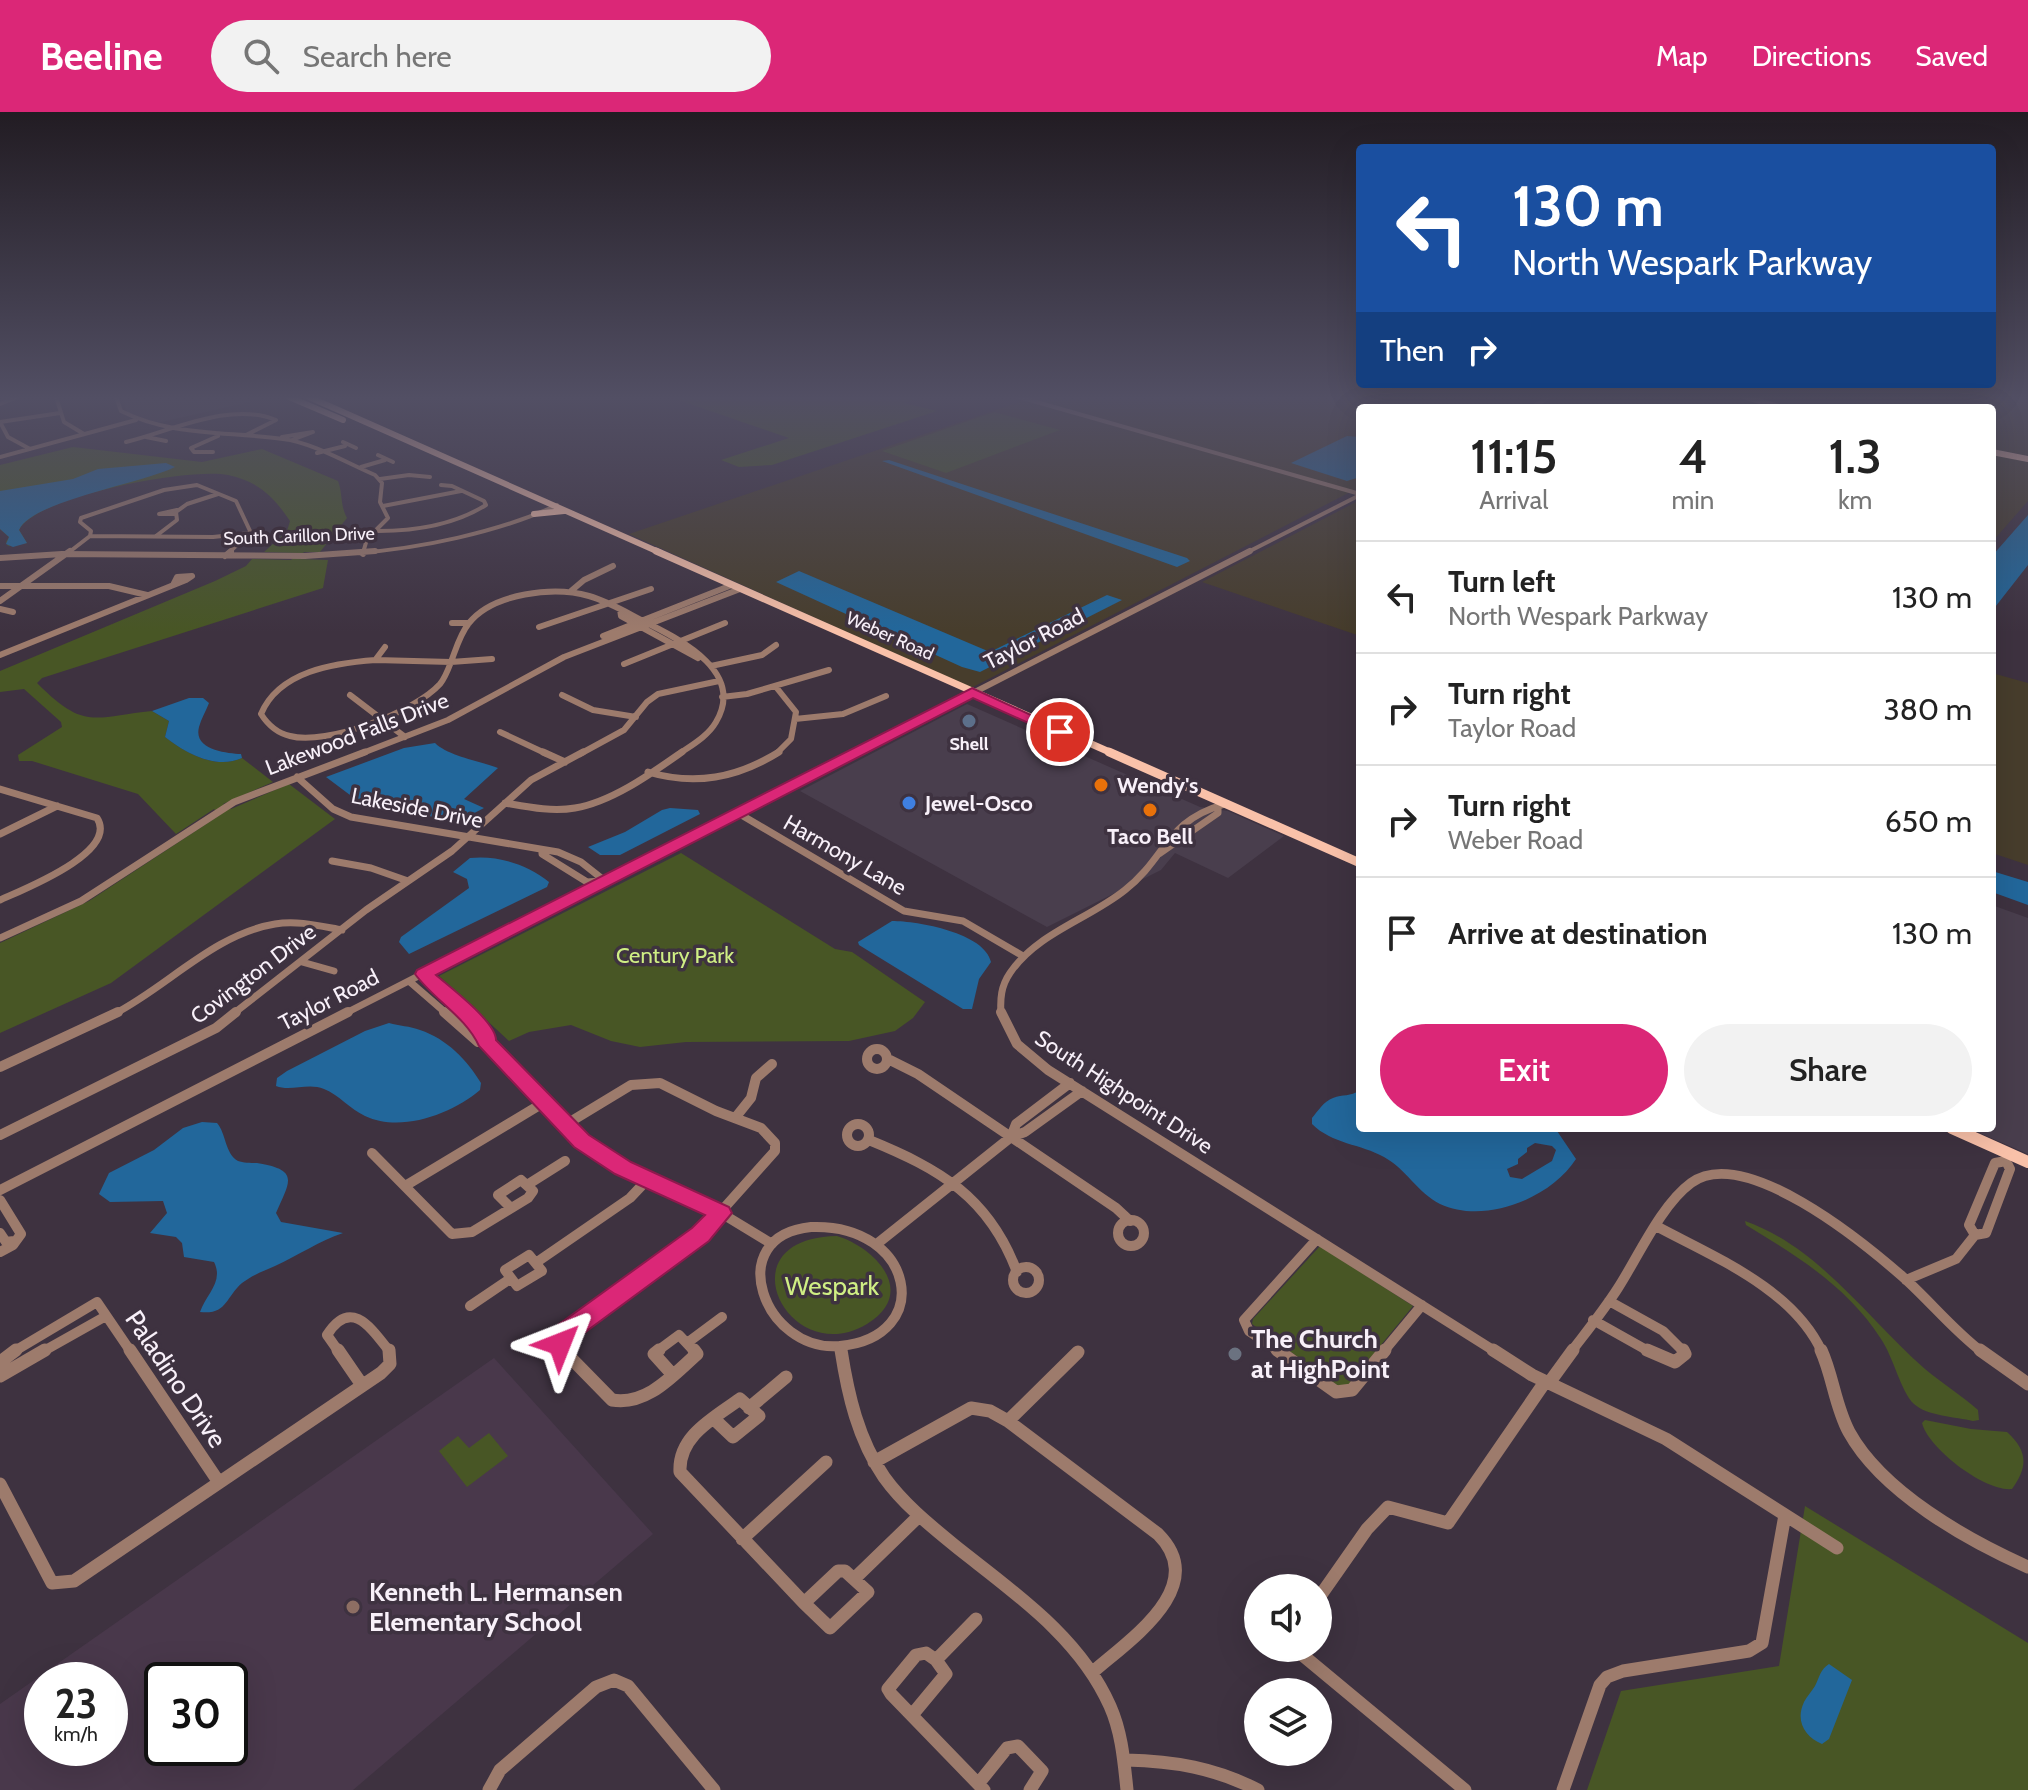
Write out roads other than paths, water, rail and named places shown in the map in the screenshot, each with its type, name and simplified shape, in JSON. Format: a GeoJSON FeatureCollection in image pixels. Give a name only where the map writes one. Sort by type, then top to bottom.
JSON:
{"type":"FeatureCollection","features":[{"type":"Feature","properties":{"kind":"main road","name":"Weber Road"},"geometry":{"type":"LineString","coordinates":[[488,475],[1222,806],[1356,861]]}},
{"type":"Feature","properties":{"kind":"main road"},"geometry":{"type":"LineString","coordinates":[[534,512],[539,503],[535,495]]}},
{"type":"Feature","properties":{"kind":"main road"},"geometry":{"type":"LineString","coordinates":[[534,512],[574,513]]}},
{"type":"Feature","properties":{"kind":"main road"},"geometry":{"type":"LineString","coordinates":[[1960,1132],[2008,1157],[2028,1162]]}},
{"type":"Feature","properties":{"kind":"street"},"geometry":{"type":"LineString","coordinates":[[373,475],[380,479],[407,475]]}},
{"type":"Feature","properties":{"kind":"street"},"geometry":{"type":"LineString","coordinates":[[412,475],[430,477]]}},
{"type":"Feature","properties":{"kind":"street"},"geometry":{"type":"LineString","coordinates":[[1291,475],[1356,494]]}},
{"type":"Feature","properties":{"kind":"street"},"geometry":{"type":"LineString","coordinates":[[364,552],[367,539],[388,518],[380,502],[380,479]]}},
{"type":"Feature","properties":{"kind":"street"},"geometry":{"type":"LineString","coordinates":[[378,531],[426,526],[471,514],[486,505],[484,501],[462,491],[441,485]]}},
{"type":"Feature","properties":{"kind":"street"},"geometry":{"type":"LineString","coordinates":[[90,536],[91,531],[79,520],[92,512],[180,486],[205,487],[236,501],[251,533]]}},
{"type":"Feature","properties":{"kind":"street"},"geometry":{"type":"LineString","coordinates":[[383,506],[462,491]]}},
{"type":"Feature","properties":{"kind":"street"},"geometry":{"type":"LineString","coordinates":[[156,536],[174,524],[177,512],[220,493]]}},
{"type":"Feature","properties":{"kind":"street","name":"Taylor Road"},"geometry":{"type":"LineString","coordinates":[[0,1190],[1356,497]]}},
{"type":"Feature","properties":{"kind":"street","name":"South Carillon Drive"},"geometry":{"type":"LineString","coordinates":[[0,557],[66,553],[227,555],[364,552],[443,541],[557,505]]}},
{"type":"Feature","properties":{"kind":"street"},"geometry":{"type":"LineString","coordinates":[[0,601],[90,536],[213,537],[251,533]]}},
{"type":"Feature","properties":{"kind":"street"},"geometry":{"type":"LineString","coordinates":[[227,555],[251,533]]}},
{"type":"Feature","properties":{"kind":"street"},"geometry":{"type":"LineString","coordinates":[[571,591],[588,578],[613,566]]}},
{"type":"Feature","properties":{"kind":"street"},"geometry":{"type":"LineString","coordinates":[[0,655],[173,585]]}},
{"type":"Feature","properties":{"kind":"street"},"geometry":{"type":"LineString","coordinates":[[0,586],[109,586],[147,595]]}},
{"type":"Feature","properties":{"kind":"street","name":"Lakewood Falls Drive"},"geometry":{"type":"LineString","coordinates":[[2,934],[81,901],[234,802],[469,711],[564,657],[641,623],[736,587]]}},
{"type":"Feature","properties":{"kind":"street"},"geometry":{"type":"LineString","coordinates":[[539,627],[651,589]]}},
{"type":"Feature","properties":{"kind":"street"},"geometry":{"type":"LineString","coordinates":[[492,659],[451,662],[376,659],[325,667],[292,680],[268,697],[261,714],[279,733],[302,738],[329,735],[379,717],[431,693],[440,684],[451,662],[469,623],[485,611],[526,596],[571,591],[591,595],[620,609],[621,616],[682,641],[700,653],[711,666],[719,681],[722,697],[717,721],[710,731],[648,772],[586,805],[550,810],[505,803]]}},
{"type":"Feature","properties":{"kind":"street"},"geometry":{"type":"LineString","coordinates":[[0,609],[13,612]]}},
{"type":"Feature","properties":{"kind":"street"},"geometry":{"type":"LineString","coordinates":[[452,623],[469,623]]}},
{"type":"Feature","properties":{"kind":"street"},"geometry":{"type":"LineString","coordinates":[[641,623],[711,666],[762,655],[776,645]]}},
{"type":"Feature","properties":{"kind":"street"},"geometry":{"type":"LineString","coordinates":[[624,664],[725,623]]}},
{"type":"Feature","properties":{"kind":"street"},"geometry":{"type":"LineString","coordinates":[[376,659],[385,647]]}},
{"type":"Feature","properties":{"kind":"street"},"geometry":{"type":"LineString","coordinates":[[722,697],[776,687],[829,670]]}},
{"type":"Feature","properties":{"kind":"street","name":"Covington Drive"},"geometry":{"type":"LineString","coordinates":[[0,1135],[208,1033],[468,837],[531,780],[617,734],[658,694],[719,681]]}},
{"type":"Feature","properties":{"kind":"street"},"geometry":{"type":"LineString","coordinates":[[648,772],[685,782],[728,777],[784,747],[791,739],[795,708],[776,687]]}},
{"type":"Feature","properties":{"kind":"street"},"geometry":{"type":"LineString","coordinates":[[350,695],[405,737]]}},
{"type":"Feature","properties":{"kind":"street"},"geometry":{"type":"LineString","coordinates":[[562,695],[593,710],[636,717]]}},
{"type":"Feature","properties":{"kind":"street"},"geometry":{"type":"LineString","coordinates":[[795,719],[848,713],[886,696]]}},
{"type":"Feature","properties":{"kind":"street"},"geometry":{"type":"LineString","coordinates":[[500,732],[565,762]]}},
{"type":"Feature","properties":{"kind":"street"},"geometry":{"type":"LineString","coordinates":[[295,745],[302,738]]}},
{"type":"Feature","properties":{"kind":"street","name":"Lakeside Drive"},"geometry":{"type":"LineString","coordinates":[[297,777],[333,809],[351,817],[558,852],[574,858],[605,881]]}},
{"type":"Feature","properties":{"kind":"street"},"geometry":{"type":"LineString","coordinates":[[0,789],[97,818],[102,824],[100,839],[52,873],[0,900]]}},
{"type":"Feature","properties":{"kind":"street"},"geometry":{"type":"LineString","coordinates":[[586,805],[590,814]]}},
{"type":"Feature","properties":{"kind":"street"},"geometry":{"type":"LineString","coordinates":[[0,834],[57,806]]}},
{"type":"Feature","properties":{"kind":"street","name":"South Highpoint Drive"},"geometry":{"type":"LineString","coordinates":[[1222,806],[1218,813],[1159,854],[1141,876],[1118,895],[1042,939],[1023,956],[1002,990],[1000,1008],[1006,1029],[1035,1061],[1422,1305],[1547,1383],[1666,1439],[1837,1548]]}},
{"type":"Feature","properties":{"kind":"street","name":"Harmony Lane"},"geometry":{"type":"LineString","coordinates":[[738,813],[904,911],[963,921],[1023,956]]}},
{"type":"Feature","properties":{"kind":"street","name":"Lakeside Drive"},"geometry":{"type":"LineString","coordinates":[[542,851],[542,854],[587,882],[605,881]]}},
{"type":"Feature","properties":{"kind":"street"},"geometry":{"type":"LineString","coordinates":[[332,861],[371,868],[408,881]]}},
{"type":"Feature","properties":{"kind":"street"},"geometry":{"type":"LineString","coordinates":[[0,1067],[140,1000],[215,946],[242,932],[288,921],[313,922],[342,930]]}},
{"type":"Feature","properties":{"kind":"street"},"geometry":{"type":"LineString","coordinates":[[302,962],[334,971]]}},
{"type":"Feature","properties":{"kind":"street"},"geometry":{"type":"LineString","coordinates":[[424,974],[474,1020],[488,1036],[486,1041]]}},
{"type":"Feature","properties":{"kind":"street"},"geometry":{"type":"LineString","coordinates":[[409,981],[478,1042],[486,1041]]}},
{"type":"Feature","properties":{"kind":"street"},"geometry":{"type":"LineString","coordinates":[[486,1041],[565,1125],[599,1153],[647,1180],[721,1213],[772,1244]]}},
{"type":"Feature","properties":{"kind":"street"},"geometry":{"type":"LineString","coordinates":[[890,1060],[905,1065],[1116,1208],[1130,1221]]}},
{"type":"Feature","properties":{"kind":"street"},"geometry":{"type":"LineString","coordinates":[[735,1118],[751,1098],[756,1078],[772,1064]]}},
{"type":"Feature","properties":{"kind":"street"},"geometry":{"type":"LineString","coordinates":[[565,1125],[631,1085],[649,1082],[667,1085],[761,1128],[775,1143],[775,1151],[700,1235],[573,1327],[560,1341],[562,1350],[573,1362],[612,1400],[622,1404],[635,1402],[672,1374],[697,1354],[679,1335],[654,1354],[672,1374]]}},
{"type":"Feature","properties":{"kind":"street"},"geometry":{"type":"LineString","coordinates":[[1011,1137],[1016,1124],[1070,1083]]}},
{"type":"Feature","properties":{"kind":"street"},"geometry":{"type":"LineString","coordinates":[[878,1243],[1011,1137],[1025,1132],[1082,1091]]}},
{"type":"Feature","properties":{"kind":"street"},"geometry":{"type":"LineString","coordinates":[[405,1186],[543,1103]]}},
{"type":"Feature","properties":{"kind":"street"},"geometry":{"type":"LineString","coordinates":[[869,1140],[919,1160],[970,1195],[1000,1233],[1017,1272]]}},
{"type":"Feature","properties":{"kind":"street"},"geometry":{"type":"LineString","coordinates":[[372,1153],[452,1234],[472,1232],[511,1208],[533,1194],[527,1185],[517,1180],[499,1193],[511,1208]]}},
{"type":"Feature","properties":{"kind":"street"},"geometry":{"type":"LineString","coordinates":[[1906,1280],[1945,1265],[1961,1254],[1975,1235],[1986,1233],[2010,1169],[2008,1157],[1995,1163],[1969,1225],[1975,1235]]}},
{"type":"Feature","properties":{"kind":"street"},"geometry":{"type":"LineString","coordinates":[[527,1185],[565,1161]]}},
{"type":"Feature","properties":{"kind":"street"},"geometry":{"type":"LineString","coordinates":[[1332,1579],[1367,1529],[1388,1507],[1448,1523],[1609,1301],[1682,1190],[1704,1176],[1722,1174],[1761,1184],[1809,1208],[1906,1280],[1966,1340],[2028,1384]]}},
{"type":"Feature","properties":{"kind":"street"},"geometry":{"type":"LineString","coordinates":[[537,1262],[630,1198],[647,1180]]}},
{"type":"Feature","properties":{"kind":"street"},"geometry":{"type":"LineString","coordinates":[[0,1200],[21,1234],[0,1252]]}},
{"type":"Feature","properties":{"kind":"street"},"geometry":{"type":"LineString","coordinates":[[833,1227],[878,1243],[901,1273],[903,1298],[897,1313],[875,1334],[861,1342],[840,1346],[812,1343],[796,1336],[769,1313],[759,1295],[759,1276],[772,1244],[793,1230],[833,1227]]}},
{"type":"Feature","properties":{"kind":"street"},"geometry":{"type":"LineString","coordinates":[[1658,1227],[1741,1273],[1792,1312],[1812,1335],[1829,1365],[1852,1437],[1876,1466],[1937,1516],[2028,1567]]}},
{"type":"Feature","properties":{"kind":"street"},"geometry":{"type":"LineString","coordinates":[[0,1233],[6,1242],[14,1241]]}},
{"type":"Feature","properties":{"kind":"street"},"geometry":{"type":"LineString","coordinates":[[1317,1239],[1244,1320],[1249,1331],[1336,1392],[1352,1390],[1422,1305]]}},
{"type":"Feature","properties":{"kind":"street"},"geometry":{"type":"LineString","coordinates":[[525,1256],[537,1262],[542,1271],[522,1285],[517,1286],[505,1270],[525,1256]]}},
{"type":"Feature","properties":{"kind":"street"},"geometry":{"type":"LineString","coordinates":[[470,1306],[510,1279]]}},
{"type":"Feature","properties":{"kind":"street"},"geometry":{"type":"LineString","coordinates":[[1593,1320],[1662,1359],[1675,1362],[1685,1354],[1673,1338],[1609,1301]]}},
{"type":"Feature","properties":{"kind":"street","name":"Paladino Drive"},"geometry":{"type":"LineString","coordinates":[[0,1362],[31,1339],[97,1302],[218,1481]]}},
{"type":"Feature","properties":{"kind":"street"},"geometry":{"type":"LineString","coordinates":[[0,1484],[49,1579],[58,1584],[74,1581],[381,1373],[391,1360],[390,1352],[360,1318],[350,1315],[334,1322],[327,1335],[362,1385]]}},
{"type":"Feature","properties":{"kind":"street"},"geometry":{"type":"LineString","coordinates":[[0,1376],[106,1316]]}},
{"type":"Feature","properties":{"kind":"street"},"geometry":{"type":"LineString","coordinates":[[687,1343],[722,1317]]}},
{"type":"Feature","properties":{"kind":"street"},"geometry":{"type":"LineString","coordinates":[[840,1346],[857,1427],[884,1478],[919,1516],[1045,1618],[1094,1671],[1112,1711],[1126,1760],[1127,1790]]}},
{"type":"Feature","properties":{"kind":"street"},"geometry":{"type":"LineString","coordinates":[[1008,1421],[1078,1352]]}},
{"type":"Feature","properties":{"kind":"street"},"geometry":{"type":"LineString","coordinates":[[749,1408],[786,1377]]}},
{"type":"Feature","properties":{"kind":"street"},"geometry":{"type":"LineString","coordinates":[[714,1419],[733,1437],[759,1416],[740,1399],[714,1419],[686,1441],[677,1461],[680,1472],[742,1539],[804,1603],[830,1628],[868,1592],[845,1571],[838,1571],[804,1603]]}},
{"type":"Feature","properties":{"kind":"street"},"geometry":{"type":"LineString","coordinates":[[874,1462],[971,1408],[990,1411],[1139,1517],[1171,1546],[1177,1567],[1176,1583],[1132,1639],[1094,1671]]}},
{"type":"Feature","properties":{"kind":"street"},"geometry":{"type":"LineString","coordinates":[[742,1539],[826,1462]]}},
{"type":"Feature","properties":{"kind":"street"},"geometry":{"type":"LineString","coordinates":[[1563,1790],[1600,1685],[1607,1677],[1623,1671],[1749,1651],[1762,1643],[1785,1515]]}},
{"type":"Feature","properties":{"kind":"street"},"geometry":{"type":"LineString","coordinates":[[854,1579],[919,1516]]}},
{"type":"Feature","properties":{"kind":"street"},"geometry":{"type":"LineString","coordinates":[[936,1660],[976,1619]]}},
{"type":"Feature","properties":{"kind":"street"},"geometry":{"type":"LineString","coordinates":[[912,1715],[944,1679],[945,1670],[922,1652],[890,1683],[891,1694],[981,1787],[1007,1748],[1018,1746],[1042,1771],[1030,1790]]}},
{"type":"Feature","properties":{"kind":"street"},"geometry":{"type":"LineString","coordinates":[[1311,1662],[1465,1790]]}},
{"type":"Feature","properties":{"kind":"street"},"geometry":{"type":"LineString","coordinates":[[489,1790],[490,1783],[500,1770],[596,1687],[614,1680],[628,1686],[714,1790]]}},
{"type":"Feature","properties":{"kind":"street"},"geometry":{"type":"LineString","coordinates":[[1126,1760],[1175,1761],[1205,1766],[1258,1790]]}},
{"type":"Feature","properties":{"kind":"water"},"geometry":{"type":"Polygon","coordinates":[[[82,475],[152,475],[44,510],[19,530],[27,543],[13,547],[6,544],[9,537],[0,529],[0,491],[82,475]]]}},
{"type":"Feature","properties":{"kind":"water"},"geometry":{"type":"Polygon","coordinates":[[[922,475],[936,475],[1190,561],[1177,567],[922,475]]]}},
{"type":"Feature","properties":{"kind":"water"},"geometry":{"type":"Polygon","coordinates":[[[1329,475],[1356,475],[1356,478],[1347,481],[1329,475]]]}},
{"type":"Feature","properties":{"kind":"water"},"geometry":{"type":"Polygon","coordinates":[[[2028,515],[2028,565],[1996,606],[1996,551],[2028,515]]]}},
{"type":"Feature","properties":{"kind":"water"},"geometry":{"type":"Polygon","coordinates":[[[799,571],[990,652],[1107,595],[1122,600],[980,672],[962,667],[776,582],[799,571]]]}},
{"type":"Feature","properties":{"kind":"water"},"geometry":{"type":"Polygon","coordinates":[[[189,698],[203,698],[209,703],[199,727],[201,741],[212,749],[241,754],[242,758],[211,761],[191,754],[165,737],[169,721],[152,711],[189,698]]]}},
{"type":"Feature","properties":{"kind":"water"},"geometry":{"type":"Polygon","coordinates":[[[435,743],[456,755],[498,768],[464,799],[484,808],[457,822],[358,801],[326,777],[404,748],[435,743]]]}},
{"type":"Feature","properties":{"kind":"water"},"geometry":{"type":"Polygon","coordinates":[[[670,808],[698,810],[700,814],[620,855],[600,855],[588,847],[625,832],[670,808]]]}},
{"type":"Feature","properties":{"kind":"water"},"geometry":{"type":"Polygon","coordinates":[[[470,858],[511,862],[549,882],[547,887],[409,954],[399,942],[401,937],[469,888],[467,879],[453,872],[470,858]]]}},
{"type":"Feature","properties":{"kind":"water"},"geometry":{"type":"Polygon","coordinates":[[[1996,872],[2028,882],[2028,905],[1996,893],[1996,872]]]}},
{"type":"Feature","properties":{"kind":"water"},"geometry":{"type":"Polygon","coordinates":[[[892,921],[918,923],[949,931],[977,943],[986,952],[991,962],[979,979],[972,1009],[963,1009],[859,945],[858,942],[892,921]]]}},
{"type":"Feature","properties":{"kind":"water"},"geometry":{"type":"Polygon","coordinates":[[[389,1023],[420,1030],[447,1045],[463,1058],[475,1074],[481,1083],[480,1090],[441,1113],[410,1122],[394,1122],[365,1116],[318,1087],[276,1086],[277,1078],[287,1071],[365,1031],[389,1023]]]}},
{"type":"Feature","properties":{"kind":"water"},"geometry":{"type":"Polygon","coordinates":[[[1356,1092],[1356,1132],[1558,1132],[1576,1159],[1551,1185],[1516,1204],[1477,1211],[1458,1210],[1432,1199],[1384,1157],[1328,1136],[1312,1124],[1312,1118],[1327,1101],[1356,1092]],[[1535,1143],[1518,1159],[1518,1164],[1507,1169],[1510,1177],[1522,1179],[1552,1161],[1556,1150],[1552,1146],[1535,1143]]]}},
{"type":"Feature","properties":{"kind":"water"},"geometry":{"type":"Polygon","coordinates":[[[202,1122],[217,1123],[230,1154],[238,1161],[271,1166],[286,1173],[285,1193],[276,1213],[281,1222],[343,1233],[250,1278],[236,1289],[221,1308],[209,1312],[200,1312],[216,1282],[214,1262],[184,1257],[182,1243],[176,1237],[150,1233],[167,1213],[163,1201],[110,1202],[99,1194],[109,1173],[154,1150],[183,1128],[202,1122]]]}},
{"type":"Feature","properties":{"kind":"water"},"geometry":{"type":"Polygon","coordinates":[[[1829,1664],[1852,1680],[1829,1739],[1822,1744],[1803,1728],[1801,1709],[1829,1664]]]}},
{"type":"Feature","properties":{"kind":"place","name":"Shell"},"geometry":{"type":"Point","coordinates":[969,721]}},
{"type":"Feature","properties":{"kind":"place","name":"Wendy's"},"geometry":{"type":"Point","coordinates":[1101,785]}},
{"type":"Feature","properties":{"kind":"place","name":"Jewel-Osco"},"geometry":{"type":"Point","coordinates":[909,803]}},
{"type":"Feature","properties":{"kind":"place","name":"Taco Bell"},"geometry":{"type":"Point","coordinates":[1150,810]}},
{"type":"Feature","properties":{"kind":"place","name":"The Church at HighPoint"},"geometry":{"type":"Point","coordinates":[1235,1354]}},
{"type":"Feature","properties":{"kind":"place","name":"Kenneth L. Hermansen Elementary School"},"geometry":{"type":"Point","coordinates":[353,1607]}},
{"type":"Feature","properties":{"kind":"park label","name":"Century Park"},"geometry":{"type":"Point","coordinates":[675,955]}},
{"type":"Feature","properties":{"kind":"park label","name":"Wespark"},"geometry":{"type":"Point","coordinates":[832,1286]}}]}
